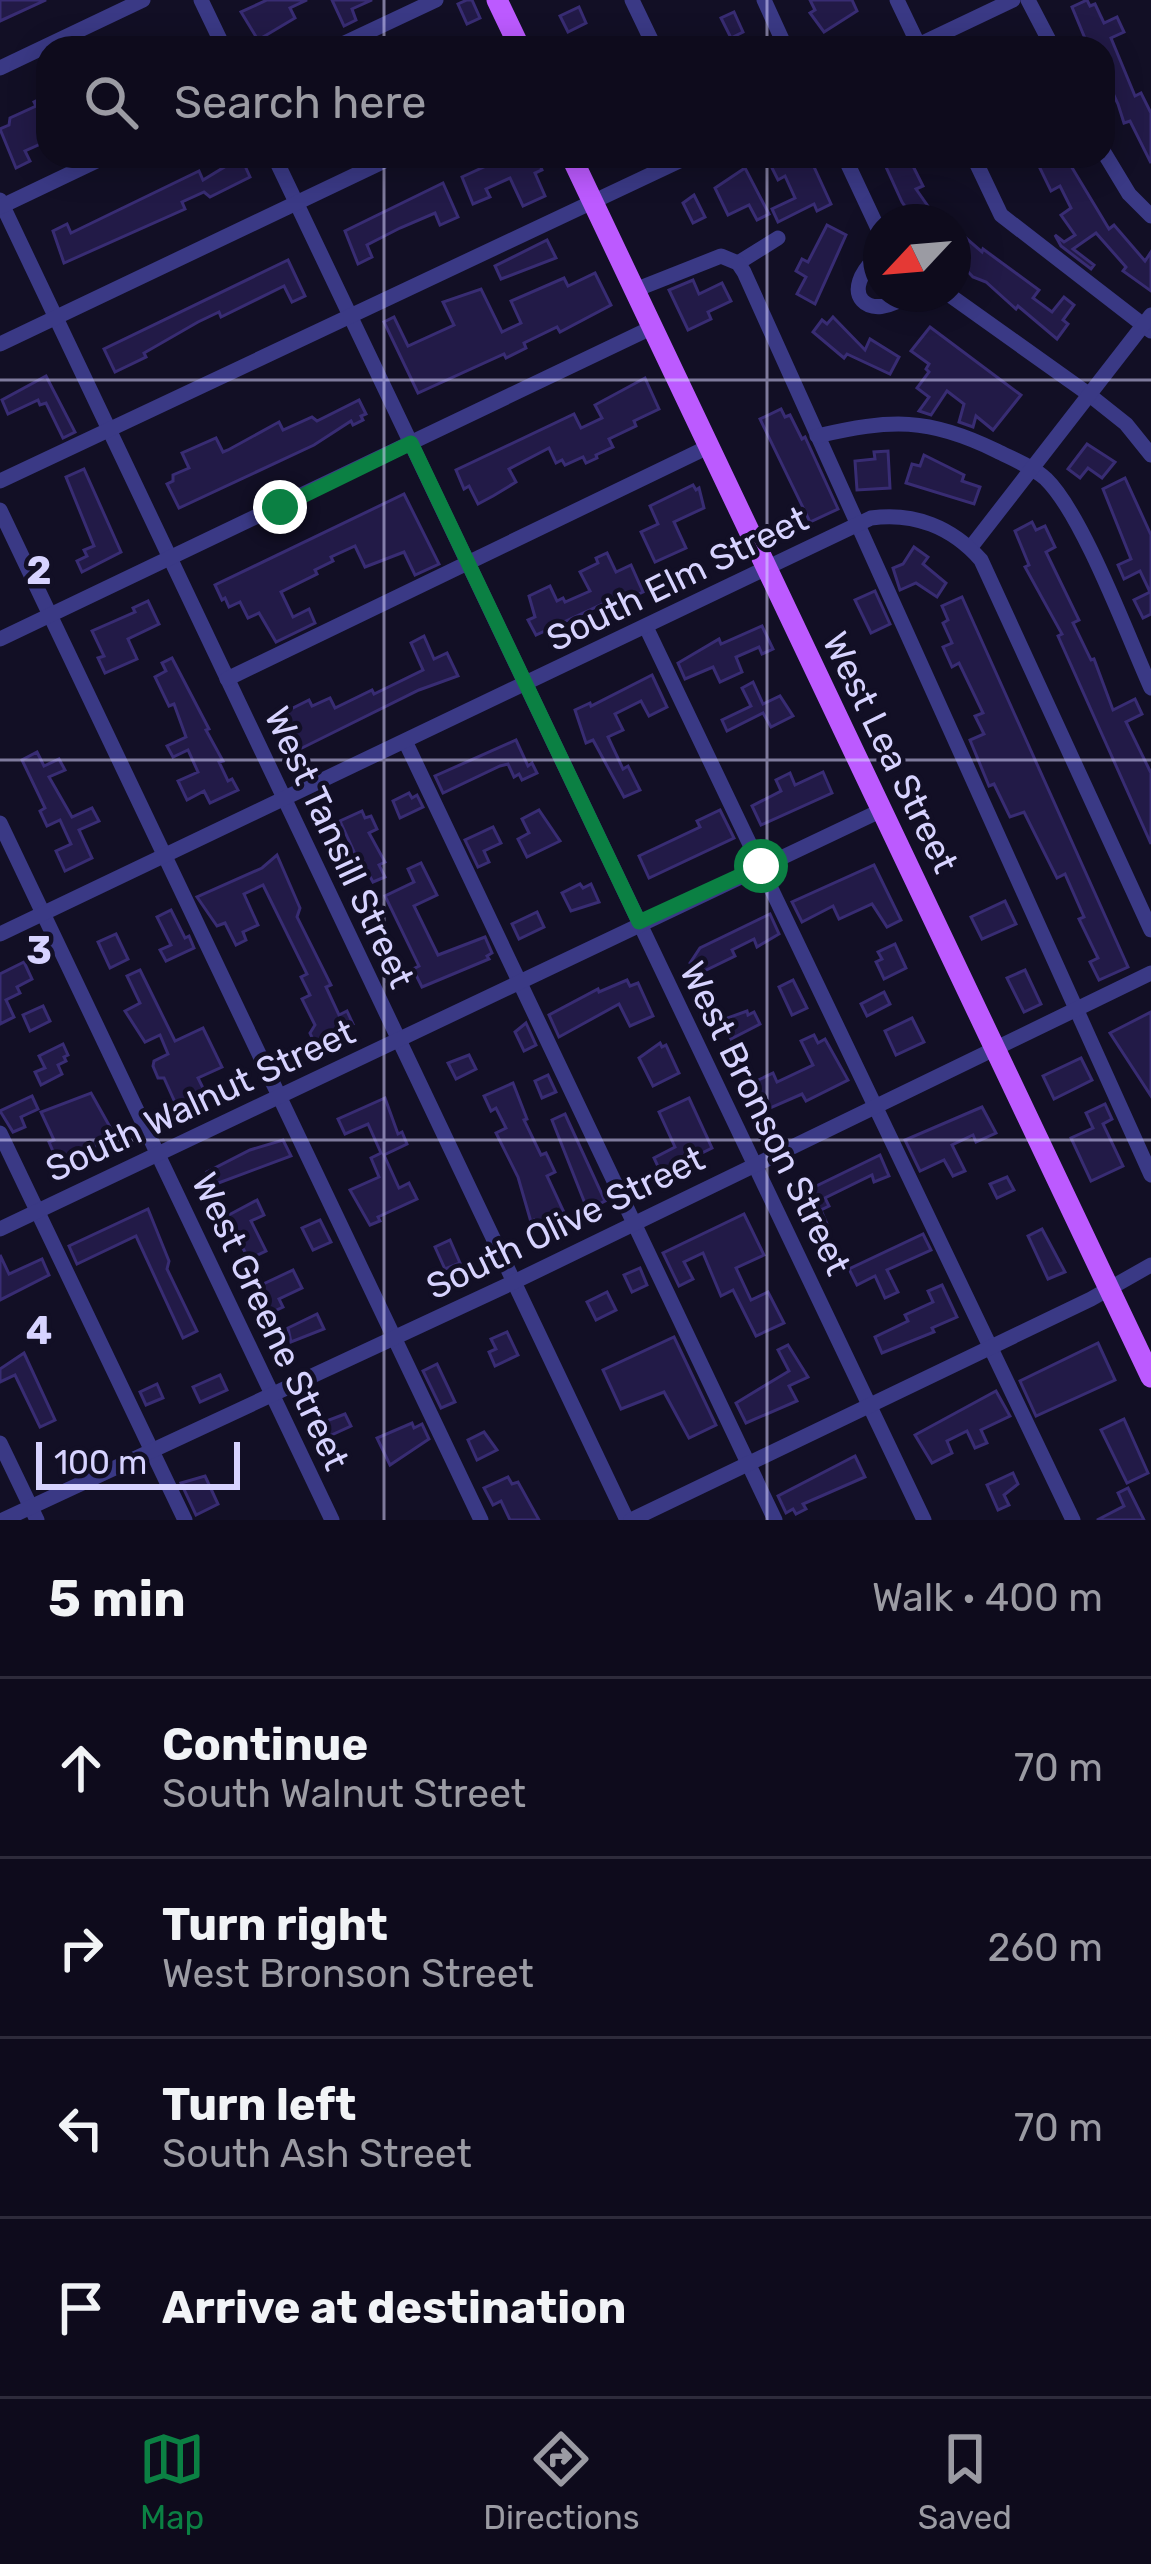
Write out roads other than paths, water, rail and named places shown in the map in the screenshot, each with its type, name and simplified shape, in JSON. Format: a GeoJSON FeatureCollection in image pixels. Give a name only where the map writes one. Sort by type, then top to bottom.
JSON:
{"type":"FeatureCollection","features":[{"type":"Feature","properties":{"kind":"main road"},"geometry":{"type":"LineString","coordinates":[[497,0],[514,36]]}},
{"type":"Feature","properties":{"kind":"main road","name":"West Lea Street"},"geometry":{"type":"LineString","coordinates":[[577,168],[1151,1376]]}},
{"type":"Feature","properties":{"kind":"street"},"geometry":{"type":"LineString","coordinates":[[67,36],[143,0]]}},
{"type":"Feature","properties":{"kind":"street"},"geometry":{"type":"LineString","coordinates":[[200,0],[218,36]]}},
{"type":"Feature","properties":{"kind":"street"},"geometry":{"type":"LineString","coordinates":[[360,36],[436,0]]}},
{"type":"Feature","properties":{"kind":"street"},"geometry":{"type":"LineString","coordinates":[[632,0],[649,36]]}},
{"type":"Feature","properties":{"kind":"street"},"geometry":{"type":"LineString","coordinates":[[764,0],[780,36]]}},
{"type":"Feature","properties":{"kind":"street"},"geometry":{"type":"LineString","coordinates":[[897,0],[912,36]]}},
{"type":"Feature","properties":{"kind":"street"},"geometry":{"type":"LineString","coordinates":[[939,36],[1013,0]]}},
{"type":"Feature","properties":{"kind":"street"},"geometry":{"type":"LineString","coordinates":[[1028,0],[1047,36]]}},
{"type":"Feature","properties":{"kind":"street"},"geometry":{"type":"LineString","coordinates":[[0,68],[36,51]]}},
{"type":"Feature","properties":{"kind":"street"},"geometry":{"type":"LineString","coordinates":[[1,204],[80,168]]}},
{"type":"Feature","properties":{"kind":"street","name":"West Bronson Street"},"geometry":{"type":"LineString","coordinates":[[280,168],[924,1520]]}},
{"type":"Feature","properties":{"kind":"street"},"geometry":{"type":"LineString","coordinates":[[0,344],[369,168]]}},
{"type":"Feature","properties":{"kind":"street"},"geometry":{"type":"LineString","coordinates":[[0,481],[665,168]]}},
{"type":"Feature","properties":{"kind":"street"},"geometry":{"type":"LineString","coordinates":[[850,168],[866,204]]}},
{"type":"Feature","properties":{"kind":"street"},"geometry":{"type":"LineString","coordinates":[[979,168],[1001,215],[1148,324],[1088,393],[970,548],[996,587],[1151,930]]}},
{"type":"Feature","properties":{"kind":"street"},"geometry":{"type":"LineString","coordinates":[[1113,168],[1151,216]]}},
{"type":"Feature","properties":{"kind":"street","name":"West Tansill Street"},"geometry":{"type":"LineString","coordinates":[[1,204],[629,1520]]}},
{"type":"Feature","properties":{"kind":"street"},"geometry":{"type":"LineString","coordinates":[[738,263],[778,238]]}},
{"type":"Feature","properties":{"kind":"street"},"geometry":{"type":"LineString","coordinates":[[635,290],[721,256],[738,263],[1151,1175]]}},
{"type":"Feature","properties":{"kind":"street"},"geometry":{"type":"LineString","coordinates":[[863,273],[856,285],[863,299]]}},
{"type":"Feature","properties":{"kind":"street"},"geometry":{"type":"LineString","coordinates":[[971,310],[1088,393],[1126,424],[1151,454]]}},
{"type":"Feature","properties":{"kind":"street"},"geometry":{"type":"LineString","coordinates":[[0,639],[653,327]]}},
{"type":"Feature","properties":{"kind":"street"},"geometry":{"type":"LineString","coordinates":[[817,436],[872,424],[925,423],[981,443],[1032,470],[1051,485],[1075,526],[1151,688]]}},
{"type":"Feature","properties":{"kind":"street"},"geometry":{"type":"LineString","coordinates":[[227,679],[710,446]]}},
{"type":"Feature","properties":{"kind":"street"},"geometry":{"type":"LineString","coordinates":[[0,510],[481,1520]]}},
{"type":"Feature","properties":{"kind":"street","name":"South Elm Street"},"geometry":{"type":"LineString","coordinates":[[0,934],[859,525],[889,516],[920,519],[970,548]]}},
{"type":"Feature","properties":{"kind":"street"},"geometry":{"type":"LineString","coordinates":[[646,626],[1072,1520]]}},
{"type":"Feature","properties":{"kind":"street"},"geometry":{"type":"LineString","coordinates":[[405,741],[775,1520]]}},
{"type":"Feature","properties":{"kind":"street","name":"South Walnut Street"},"geometry":{"type":"LineString","coordinates":[[0,1229],[882,809]]}},
{"type":"Feature","properties":{"kind":"street","name":"West Greene Street"},"geometry":{"type":"LineString","coordinates":[[0,823],[332,1520]]}},
{"type":"Feature","properties":{"kind":"street","name":"South Olive Street"},"geometry":{"type":"LineString","coordinates":[[3,1520],[34,1513],[153,1451],[1151,973]]}},
{"type":"Feature","properties":{"kind":"street"},"geometry":{"type":"LineString","coordinates":[[0,1133],[185,1520]]}},
{"type":"Feature","properties":{"kind":"street"},"geometry":{"type":"LineString","coordinates":[[629,1520],[1151,1265]]}},
{"type":"Feature","properties":{"kind":"street"},"geometry":{"type":"LineString","coordinates":[[0,1443],[34,1513]]}}]}
